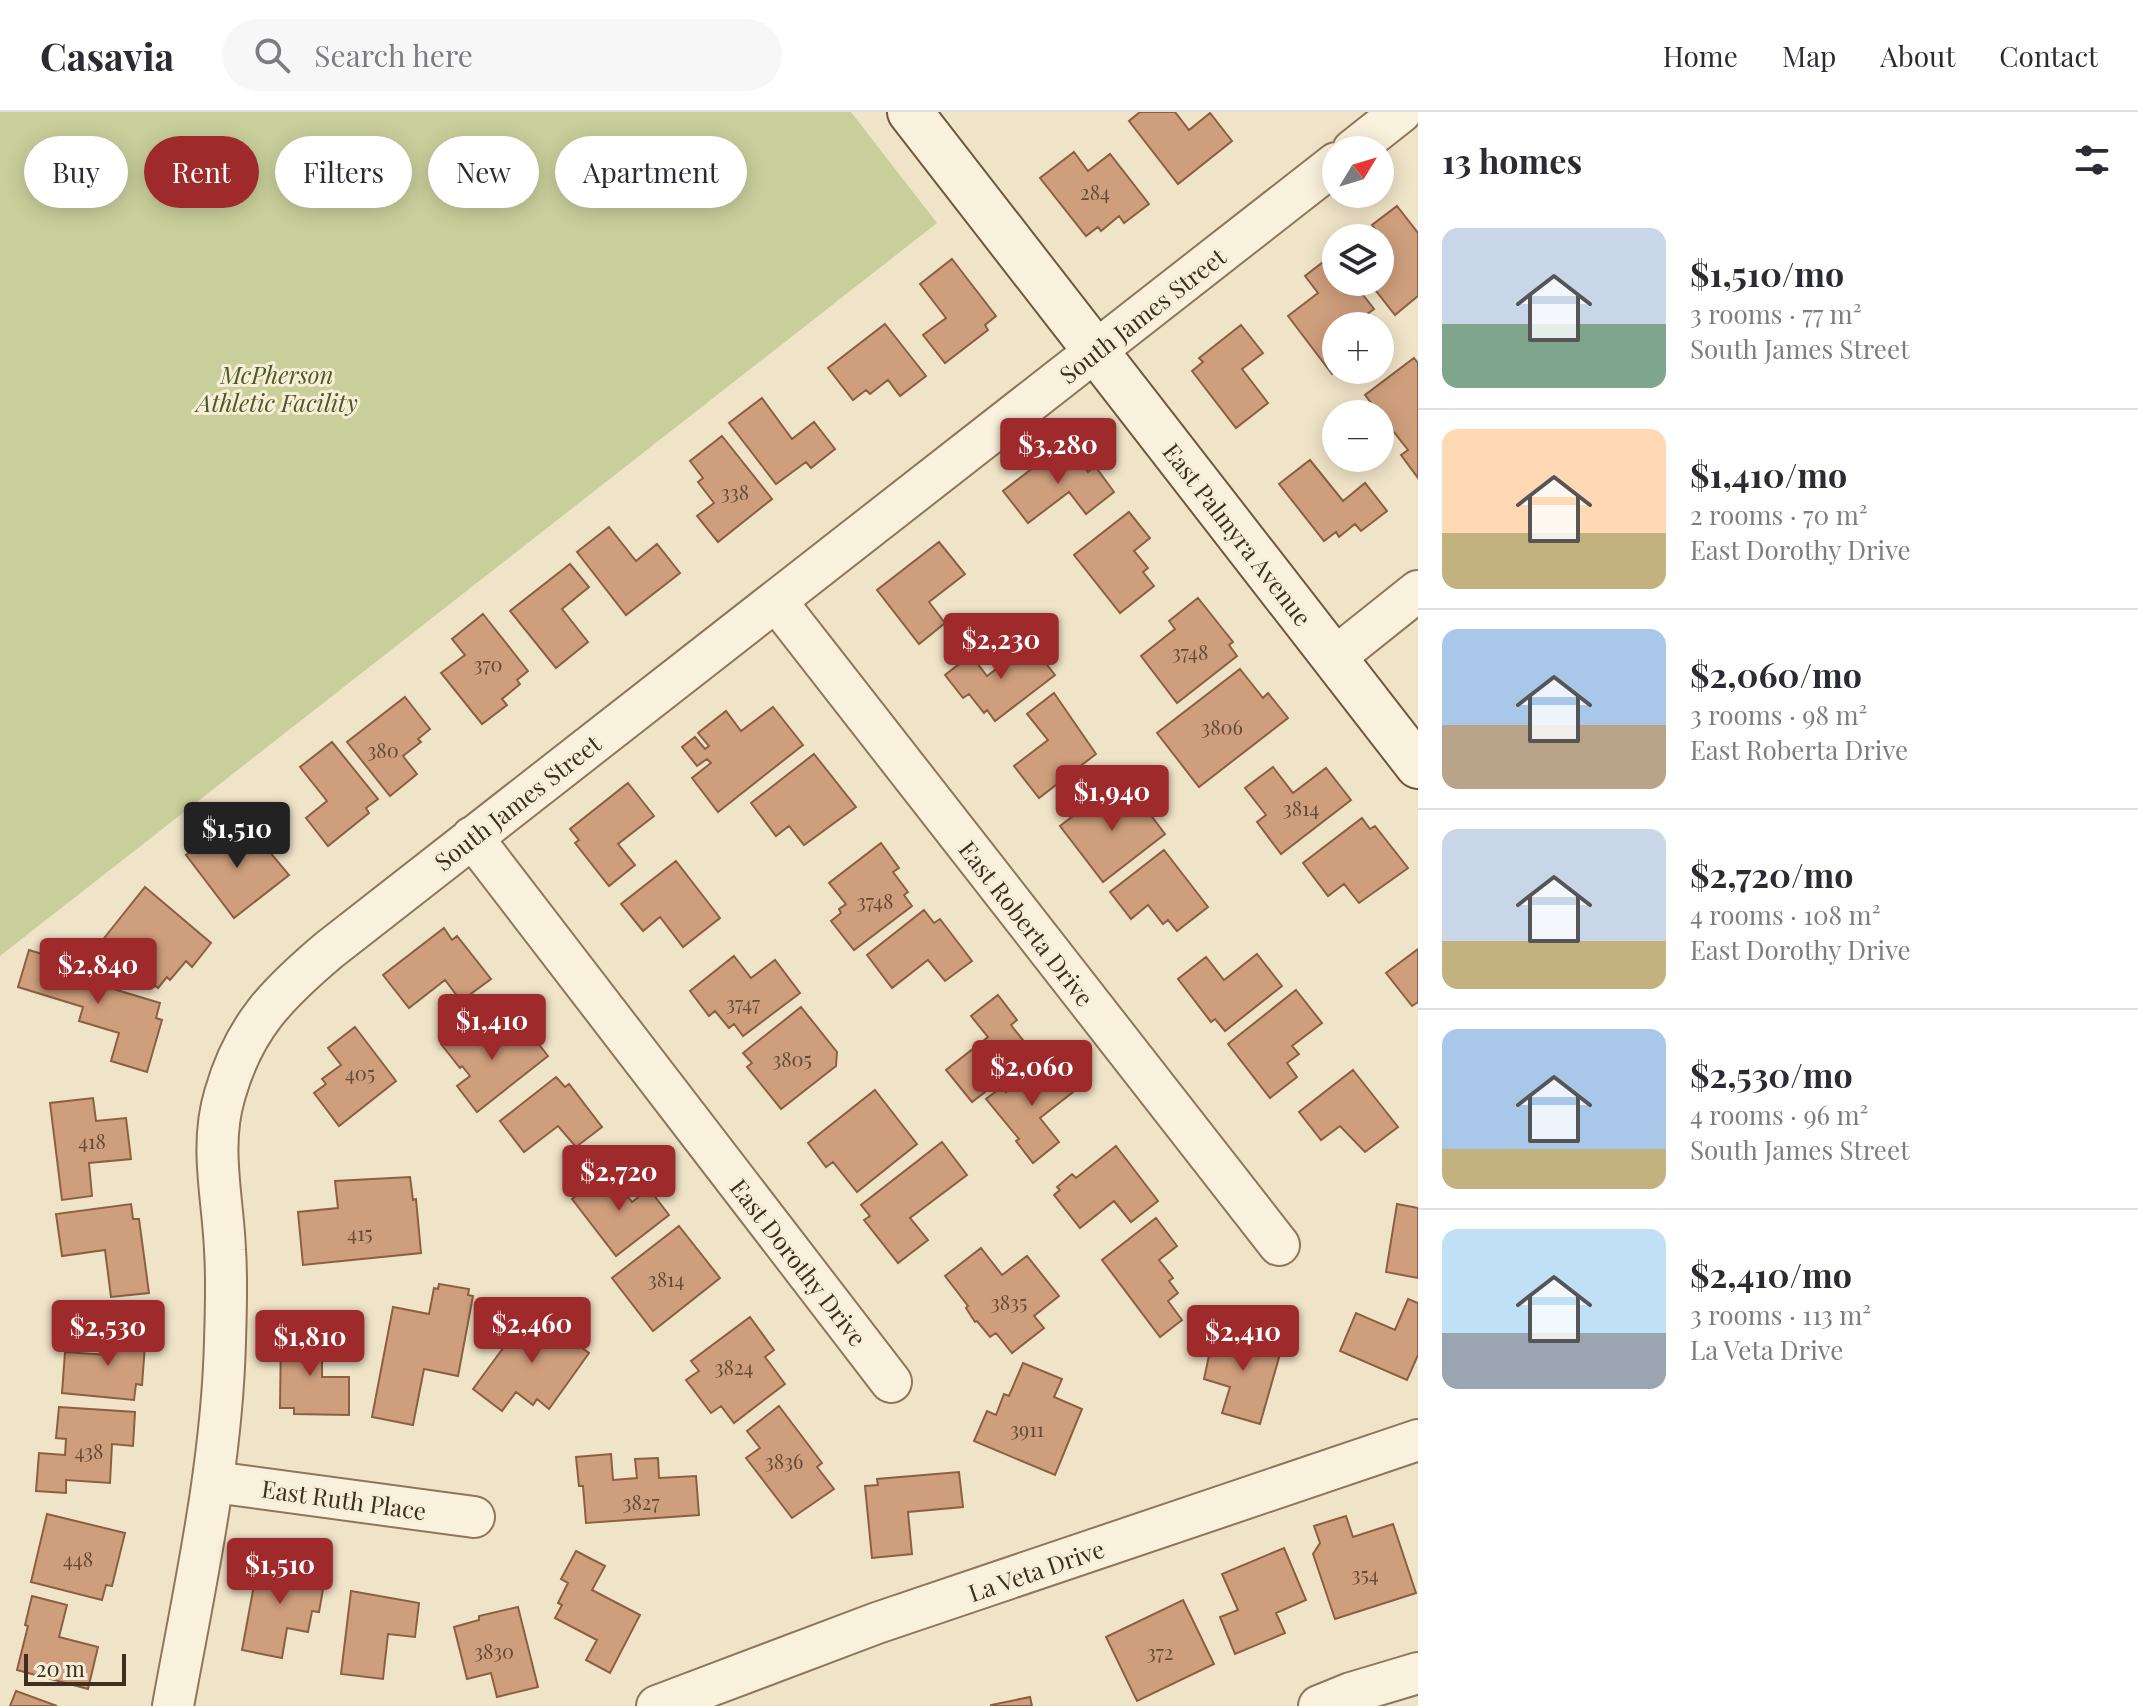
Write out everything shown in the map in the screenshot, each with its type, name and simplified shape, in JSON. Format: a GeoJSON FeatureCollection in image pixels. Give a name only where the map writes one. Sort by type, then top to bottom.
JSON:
{"type":"FeatureCollection","features":[{"type":"Feature","properties":{"kind":"street","name":"East Palmyra Avenue"},"geometry":{"type":"LineString","coordinates":[[910,112],[1418,766]]}},
{"type":"Feature","properties":{"kind":"street"},"geometry":{"type":"LineString","coordinates":[[1371,136],[1401,112]]}},
{"type":"Feature","properties":{"kind":"street","name":"South James Street"},"geometry":{"type":"LineString","coordinates":[[173,1706],[214,1482],[225,1341],[225,1249],[216,1156],[224,1096],[244,1041],[285,987],[329,950],[1322,174]]}},
{"type":"Feature","properties":{"kind":"street"},"geometry":{"type":"LineString","coordinates":[[1334,658],[1418,591]]}},
{"type":"Feature","properties":{"kind":"street","name":"East Roberta Drive"},"geometry":{"type":"LineString","coordinates":[[776,601],[1279,1245]]}},
{"type":"Feature","properties":{"kind":"street","name":"East Dorothy Drive"},"geometry":{"type":"LineString","coordinates":[[472,837],[891,1382]]}},
{"type":"Feature","properties":{"kind":"street","name":"La Veta Drive"},"geometry":{"type":"LineString","coordinates":[[657,1706],[877,1623],[1418,1440]]}},
{"type":"Feature","properties":{"kind":"street","name":"East Ruth Place"},"geometry":{"type":"LineString","coordinates":[[214,1482],[474,1517]]}},
{"type":"Feature","properties":{"kind":"street"},"geometry":{"type":"LineString","coordinates":[[1319,1706],[1418,1673]]}},
{"type":"Feature","properties":{"kind":"green space","name":"McPherson Athletic Facility"},"geometry":{"type":"Polygon","coordinates":[[[0,112],[851,112],[937,223],[0,956],[0,112]]]}},
{"type":"Feature","properties":{"kind":"building"},"geometry":{"type":"Polygon","coordinates":[[[1140,112],[1175,112],[1189,130],[1210,113],[1232,141],[1178,184],[1129,121],[1140,112]]]}},
{"type":"Feature","properties":{"kind":"building"},"geometry":{"type":"Polygon","coordinates":[[[1074,152],[1088,171],[1110,154],[1149,204],[1124,223],[1119,216],[1101,231],[1098,227],[1086,236],[1040,178],[1074,152]]]}},
{"type":"Feature","properties":{"kind":"building"},"geometry":{"type":"Polygon","coordinates":[[[1397,206],[1418,233],[1418,296],[1395,315],[1380,296],[1394,296],[1394,224],[1373,224],[1397,206]]]}},
{"type":"Feature","properties":{"kind":"building"},"geometry":{"type":"Polygon","coordinates":[[[952,259],[996,316],[985,325],[988,330],[945,363],[923,335],[946,318],[920,284],[952,259]]]}},
{"type":"Feature","properties":{"kind":"building"},"geometry":{"type":"Polygon","coordinates":[[[1322,263],[1322,296],[1364,296],[1374,309],[1370,312],[1322,312],[1322,361],[1288,316],[1318,293],[1305,276],[1322,263]]]}},
{"type":"Feature","properties":{"kind":"building"},"geometry":{"type":"Polygon","coordinates":[[[885,324],[926,376],[900,396],[888,380],[870,394],[866,390],[853,400],[828,368],[885,324]]]}},
{"type":"Feature","properties":{"kind":"building"},"geometry":{"type":"Polygon","coordinates":[[[1241,325],[1263,353],[1242,369],[1268,403],[1236,428],[1192,371],[1203,362],[1199,358],[1241,325]]]}},
{"type":"Feature","properties":{"kind":"building"},"geometry":{"type":"Polygon","coordinates":[[[1414,358],[1418,363],[1418,478],[1401,455],[1408,450],[1394,432],[1394,400],[1369,400],[1365,395],[1380,384],[1394,384],[1394,373],[1414,358]]]}},
{"type":"Feature","properties":{"kind":"building"},"geometry":{"type":"Polygon","coordinates":[[[762,398],[792,439],[814,422],[835,449],[811,468],[806,462],[776,484],[729,423],[762,398]]]}},
{"type":"Feature","properties":{"kind":"building"},"geometry":{"type":"Polygon","coordinates":[[[722,436],[772,499],[718,542],[697,516],[714,503],[698,482],[703,478],[690,461],[722,436]]]}},
{"type":"Feature","properties":{"kind":"building"},"geometry":{"type":"Polygon","coordinates":[[[1061,446],[1069,457],[1073,453],[1088,472],[1095,466],[1114,492],[1086,514],[1069,492],[1028,523],[1003,491],[1061,446]]]}},
{"type":"Feature","properties":{"kind":"building"},"geometry":{"type":"Polygon","coordinates":[[[1310,460],[1343,501],[1365,483],[1387,511],[1361,531],[1355,524],[1339,537],[1336,532],[1324,541],[1279,484],[1310,460]]]}},
{"type":"Feature","properties":{"kind":"building"},"geometry":{"type":"Polygon","coordinates":[[[1129,512],[1150,538],[1134,551],[1148,568],[1143,572],[1154,586],[1120,613],[1074,555],[1129,512]]]}},
{"type":"Feature","properties":{"kind":"building"},"geometry":{"type":"Polygon","coordinates":[[[609,527],[636,561],[657,544],[680,573],[626,615],[577,552],[609,527]]]}},
{"type":"Feature","properties":{"kind":"building"},"geometry":{"type":"Polygon","coordinates":[[[939,542],[965,574],[929,602],[945,623],[919,644],[877,590],[939,542]]]}},
{"type":"Feature","properties":{"kind":"building"},"geometry":{"type":"Polygon","coordinates":[[[570,564],[589,587],[562,609],[588,642],[556,668],[510,611],[570,564]]]}},
{"type":"Feature","properties":{"kind":"building"},"geometry":{"type":"Polygon","coordinates":[[[1198,598],[1233,642],[1229,645],[1237,656],[1177,703],[1141,656],[1175,629],[1169,621],[1198,598]]]}},
{"type":"Feature","properties":{"kind":"building"},"geometry":{"type":"Polygon","coordinates":[[[483,614],[528,671],[517,680],[520,684],[502,699],[507,705],[482,724],[441,673],[465,655],[452,639],[483,614]]]}},
{"type":"Feature","properties":{"kind":"building"},"geometry":{"type":"Polygon","coordinates":[[[1030,643],[1055,675],[995,721],[969,694],[963,698],[945,675],[971,655],[987,676],[1030,643]]]}},
{"type":"Feature","properties":{"kind":"building"},"geometry":{"type":"Polygon","coordinates":[[[1240,669],[1263,698],[1268,693],[1288,718],[1199,787],[1157,733],[1240,669]]]}},
{"type":"Feature","properties":{"kind":"building"},"geometry":{"type":"Polygon","coordinates":[[[1054,693],[1096,754],[1039,798],[1014,766],[1048,740],[1027,714],[1054,693]]]}},
{"type":"Feature","properties":{"kind":"building"},"geometry":{"type":"Polygon","coordinates":[[[405,697],[430,729],[418,739],[421,742],[403,756],[417,774],[390,796],[347,742],[405,697]]]}},
{"type":"Feature","properties":{"kind":"building"},"geometry":{"type":"Polygon","coordinates":[[[773,707],[803,745],[718,812],[692,778],[711,763],[707,759],[697,766],[682,747],[695,737],[705,749],[709,746],[698,733],[726,711],[741,731],[773,707]]]}},
{"type":"Feature","properties":{"kind":"building"},"geometry":{"type":"Polygon","coordinates":[[[332,742],[378,799],[366,808],[369,813],[328,846],[306,818],[327,801],[300,767],[332,742]]]}},
{"type":"Feature","properties":{"kind":"building"},"geometry":{"type":"Polygon","coordinates":[[[814,754],[856,807],[804,845],[789,826],[776,836],[751,803],[814,754]]]}},
{"type":"Feature","properties":{"kind":"building"},"geometry":{"type":"Polygon","coordinates":[[[1273,767],[1293,793],[1326,768],[1351,800],[1281,854],[1257,822],[1266,815],[1245,788],[1273,767]]]}},
{"type":"Feature","properties":{"kind":"building"},"geometry":{"type":"Polygon","coordinates":[[[628,783],[654,816],[618,844],[635,865],[609,886],[575,843],[579,840],[570,829],[628,783]]]}},
{"type":"Feature","properties":{"kind":"building"},"geometry":{"type":"Polygon","coordinates":[[[1111,787],[1128,810],[1140,801],[1165,834],[1103,882],[1060,826],[1111,787]]]}},
{"type":"Feature","properties":{"kind":"building"},"geometry":{"type":"Polygon","coordinates":[[[1362,818],[1370,829],[1375,826],[1408,868],[1359,903],[1344,884],[1328,896],[1303,863],[1362,818]]]}},
{"type":"Feature","properties":{"kind":"building"},"geometry":{"type":"Polygon","coordinates":[[[219,829],[231,845],[254,833],[289,875],[234,918],[186,855],[219,829]]]}},
{"type":"Feature","properties":{"kind":"building"},"geometry":{"type":"Polygon","coordinates":[[[881,843],[899,868],[893,872],[908,892],[904,895],[912,906],[854,950],[831,921],[846,904],[829,883],[881,843]]]}},
{"type":"Feature","properties":{"kind":"building"},"geometry":{"type":"Polygon","coordinates":[[[1164,850],[1208,907],[1177,931],[1168,920],[1163,924],[1148,905],[1131,919],[1110,892],[1164,850]]]}},
{"type":"Feature","properties":{"kind":"building"},"geometry":{"type":"Polygon","coordinates":[[[676,861],[720,918],[683,947],[660,917],[643,931],[621,904],[676,861]]]}},
{"type":"Feature","properties":{"kind":"building"},"geometry":{"type":"Polygon","coordinates":[[[145,887],[211,943],[192,967],[186,961],[170,980],[167,977],[158,988],[101,942],[145,887]]]}},
{"type":"Feature","properties":{"kind":"building"},"geometry":{"type":"Polygon","coordinates":[[[924,910],[934,923],[940,919],[972,961],[945,981],[928,960],[892,988],[867,955],[924,910]]]}},
{"type":"Feature","properties":{"kind":"building"},"geometry":{"type":"Polygon","coordinates":[[[444,928],[452,940],[457,936],[491,979],[461,1001],[445,980],[409,1008],[383,975],[444,928]]]}},
{"type":"Feature","properties":{"kind":"building"},"geometry":{"type":"Polygon","coordinates":[[[1418,949],[1418,1002],[1412,1006],[1386,973],[1418,949]]]}},
{"type":"Feature","properties":{"kind":"building"},"geometry":{"type":"Polygon","coordinates":[[[29,950],[101,972],[97,984],[160,1003],[156,1018],[162,1020],[147,1072],[111,1061],[119,1033],[79,1021],[83,1007],[18,987],[29,950]]]}},
{"type":"Feature","properties":{"kind":"building"},"geometry":{"type":"Polygon","coordinates":[[[1257,954],[1282,986],[1225,1031],[1215,1019],[1211,1022],[1178,979],[1206,957],[1224,980],[1257,954]]]}},
{"type":"Feature","properties":{"kind":"building"},"geometry":{"type":"Polygon","coordinates":[[[734,956],[751,978],[775,960],[800,993],[743,1036],[734,1024],[729,1028],[715,1011],[709,1016],[690,991],[734,956]]]}},
{"type":"Feature","properties":{"kind":"building"},"geometry":{"type":"Polygon","coordinates":[[[1296,990],[1322,1023],[1292,1046],[1299,1054],[1287,1063],[1297,1077],[1270,1098],[1228,1044],[1296,990]]]}},
{"type":"Feature","properties":{"kind":"building"},"geometry":{"type":"Polygon","coordinates":[[[998,995],[1017,1020],[1011,1025],[1034,1054],[972,1102],[946,1070],[988,1037],[971,1016],[998,995]]]}},
{"type":"Feature","properties":{"kind":"building"},"geometry":{"type":"Polygon","coordinates":[[[801,1007],[837,1052],[836,1066],[781,1109],[747,1067],[752,1063],[743,1053],[801,1007]]]}},
{"type":"Feature","properties":{"kind":"building"},"geometry":{"type":"Polygon","coordinates":[[[468,1023],[490,1050],[523,1024],[548,1056],[477,1112],[457,1086],[470,1076],[441,1044],[468,1023]]]}},
{"type":"Feature","properties":{"kind":"building"},"geometry":{"type":"Polygon","coordinates":[[[355,1027],[396,1081],[339,1126],[314,1093],[326,1084],[322,1079],[341,1065],[328,1048],[355,1027]]]}},
{"type":"Feature","properties":{"kind":"building"},"geometry":{"type":"Polygon","coordinates":[[[1047,1059],[1073,1092],[1040,1118],[1059,1142],[1033,1163],[1016,1141],[1019,1139],[986,1099],[1002,1087],[1006,1092],[1047,1059]]]}},
{"type":"Feature","properties":{"kind":"building"},"geometry":{"type":"Polygon","coordinates":[[[1353,1070],[1398,1127],[1365,1152],[1340,1126],[1321,1140],[1299,1112],[1353,1070]]]}},
{"type":"Feature","properties":{"kind":"building"},"geometry":{"type":"Polygon","coordinates":[[[556,1077],[565,1087],[569,1084],[602,1127],[576,1147],[558,1126],[524,1152],[500,1121],[556,1077]]]}},
{"type":"Feature","properties":{"kind":"building"},"geometry":{"type":"Polygon","coordinates":[[[875,1090],[917,1144],[857,1192],[833,1162],[826,1167],[808,1143],[875,1090]]]}},
{"type":"Feature","properties":{"kind":"building"},"geometry":{"type":"Polygon","coordinates":[[[93,1098],[96,1121],[126,1118],[131,1159],[89,1163],[92,1196],[62,1200],[50,1103],[93,1098]]]}},
{"type":"Feature","properties":{"kind":"building"},"geometry":{"type":"Polygon","coordinates":[[[942,1142],[967,1175],[910,1218],[928,1240],[898,1263],[864,1220],[870,1216],[861,1205],[942,1142]]]}},
{"type":"Feature","properties":{"kind":"building"},"geometry":{"type":"Polygon","coordinates":[[[1116,1146],[1158,1201],[1131,1222],[1114,1201],[1080,1228],[1054,1195],[1060,1190],[1057,1187],[1072,1174],[1076,1178],[1116,1146]]]}},
{"type":"Feature","properties":{"kind":"building"},"geometry":{"type":"Polygon","coordinates":[[[604,1174],[614,1187],[618,1183],[632,1202],[649,1189],[669,1215],[616,1256],[572,1199],[604,1174]]]}},
{"type":"Feature","properties":{"kind":"building"},"geometry":{"type":"Polygon","coordinates":[[[410,1177],[413,1200],[416,1199],[421,1253],[303,1265],[298,1212],[338,1208],[335,1181],[410,1177]]]}},
{"type":"Feature","properties":{"kind":"building"},"geometry":{"type":"Polygon","coordinates":[[[131,1204],[133,1219],[139,1219],[149,1293],[111,1297],[105,1250],[62,1256],[56,1214],[131,1204]]]}},
{"type":"Feature","properties":{"kind":"building"},"geometry":{"type":"Polygon","coordinates":[[[1397,1204],[1418,1208],[1418,1278],[1386,1272],[1397,1204]]]}},
{"type":"Feature","properties":{"kind":"building"},"geometry":{"type":"Polygon","coordinates":[[[1156,1218],[1177,1246],[1159,1260],[1173,1278],[1169,1281],[1178,1293],[1168,1301],[1182,1320],[1160,1337],[1102,1260],[1156,1218]]]}},
{"type":"Feature","properties":{"kind":"building"},"geometry":{"type":"Polygon","coordinates":[[[679,1226],[720,1278],[653,1331],[612,1278],[679,1226]]]}},
{"type":"Feature","properties":{"kind":"building"},"geometry":{"type":"Polygon","coordinates":[[[981,1248],[1002,1275],[1027,1256],[1059,1296],[1034,1316],[1044,1328],[1012,1353],[996,1333],[990,1337],[975,1322],[966,1308],[968,1306],[945,1276],[981,1248]]]}},
{"type":"Feature","properties":{"kind":"building"},"geometry":{"type":"Polygon","coordinates":[[[439,1284],[469,1289],[468,1295],[473,1296],[458,1376],[424,1369],[413,1425],[372,1417],[393,1307],[429,1314],[434,1288],[438,1289],[439,1284]]]}},
{"type":"Feature","properties":{"kind":"building"},"geometry":{"type":"Polygon","coordinates":[[[1408,1299],[1418,1303],[1418,1355],[1407,1380],[1340,1351],[1356,1313],[1395,1330],[1408,1299]]]}},
{"type":"Feature","properties":{"kind":"building"},"geometry":{"type":"Polygon","coordinates":[[[531,1310],[589,1353],[549,1409],[537,1399],[533,1405],[516,1392],[502,1411],[473,1389],[531,1310]]]}},
{"type":"Feature","properties":{"kind":"building"},"geometry":{"type":"Polygon","coordinates":[[[750,1317],[774,1350],[765,1357],[785,1384],[734,1423],[721,1406],[711,1413],[686,1380],[699,1371],[691,1361],[750,1317]]]}},
{"type":"Feature","properties":{"kind":"building"},"geometry":{"type":"Polygon","coordinates":[[[110,1328],[146,1331],[142,1385],[136,1384],[134,1400],[62,1393],[65,1352],[108,1355],[110,1328]]]}},
{"type":"Feature","properties":{"kind":"building"},"geometry":{"type":"Polygon","coordinates":[[[1250,1331],[1271,1337],[1267,1351],[1280,1354],[1260,1424],[1222,1413],[1230,1387],[1204,1379],[1214,1332],[1247,1342],[1250,1331]]]}},
{"type":"Feature","properties":{"kind":"building"},"geometry":{"type":"Polygon","coordinates":[[[281,1333],[322,1334],[322,1377],[349,1377],[349,1415],[294,1414],[294,1408],[280,1408],[281,1333]]]}},
{"type":"Feature","properties":{"kind":"building"},"geometry":{"type":"Polygon","coordinates":[[[1023,1363],[1062,1379],[1054,1397],[1082,1409],[1055,1475],[974,1441],[987,1411],[996,1415],[1004,1394],[1009,1396],[1023,1363]]]}},
{"type":"Feature","properties":{"kind":"building"},"geometry":{"type":"Polygon","coordinates":[[[779,1406],[822,1463],[817,1467],[834,1489],[792,1518],[746,1458],[760,1448],[747,1431],[779,1406]]]}},
{"type":"Feature","properties":{"kind":"building"},"geometry":{"type":"Polygon","coordinates":[[[59,1407],[135,1412],[133,1446],[112,1444],[110,1483],[66,1480],[66,1493],[36,1491],[39,1453],[65,1455],[66,1439],[56,1438],[59,1407]]]}},
{"type":"Feature","properties":{"kind":"building"},"geometry":{"type":"Polygon","coordinates":[[[611,1454],[613,1480],[637,1478],[635,1459],[658,1458],[659,1478],[696,1476],[699,1515],[586,1523],[583,1486],[579,1486],[576,1457],[611,1454]]]}},
{"type":"Feature","properties":{"kind":"building"},"geometry":{"type":"Polygon","coordinates":[[[959,1472],[963,1507],[908,1512],[912,1554],[872,1558],[865,1486],[878,1485],[877,1479],[959,1472]]]}},
{"type":"Feature","properties":{"kind":"building"},"geometry":{"type":"Polygon","coordinates":[[[47,1514],[125,1533],[112,1586],[106,1585],[102,1600],[31,1582],[47,1514]]]}},
{"type":"Feature","properties":{"kind":"building"},"geometry":{"type":"Polygon","coordinates":[[[1346,1516],[1353,1537],[1393,1524],[1416,1593],[1335,1619],[1313,1554],[1320,1543],[1314,1526],[1346,1516]]]}},
{"type":"Feature","properties":{"kind":"building"},"geometry":{"type":"Polygon","coordinates":[[[1284,1548],[1306,1600],[1276,1613],[1285,1633],[1235,1654],[1220,1617],[1238,1610],[1222,1574],[1284,1548]]]}},
{"type":"Feature","properties":{"kind":"building"},"geometry":{"type":"Polygon","coordinates":[[[576,1551],[605,1566],[592,1590],[640,1615],[610,1673],[586,1660],[597,1640],[555,1618],[562,1605],[558,1603],[568,1583],[561,1579],[576,1551]]]}},
{"type":"Feature","properties":{"kind":"building"},"geometry":{"type":"Polygon","coordinates":[[[259,1558],[300,1566],[299,1574],[325,1578],[319,1612],[312,1611],[308,1632],[287,1628],[282,1658],[242,1650],[259,1558]]]}},
{"type":"Feature","properties":{"kind":"building"},"geometry":{"type":"Polygon","coordinates":[[[351,1591],[419,1603],[415,1637],[388,1634],[383,1679],[341,1674],[351,1591]]]}},
{"type":"Feature","properties":{"kind":"building"},"geometry":{"type":"Polygon","coordinates":[[[32,1596],[67,1605],[59,1637],[98,1647],[88,1689],[17,1670],[32,1596]]]}},
{"type":"Feature","properties":{"kind":"building"},"geometry":{"type":"Polygon","coordinates":[[[1183,1600],[1214,1664],[1137,1701],[1106,1637],[1183,1600]]]}},
{"type":"Feature","properties":{"kind":"building"},"geometry":{"type":"Polygon","coordinates":[[[518,1607],[538,1687],[497,1697],[491,1673],[467,1679],[454,1627],[479,1620],[479,1616],[518,1607]]]}},
{"type":"Feature","properties":{"kind":"building"},"geometry":{"type":"Polygon","coordinates":[[[16,1691],[57,1706],[10,1706],[16,1691]]]}},
{"type":"Feature","properties":{"kind":"building"},"geometry":{"type":"Polygon","coordinates":[[[1030,1697],[1032,1706],[991,1706],[991,1705],[1030,1697]]]}}]}
